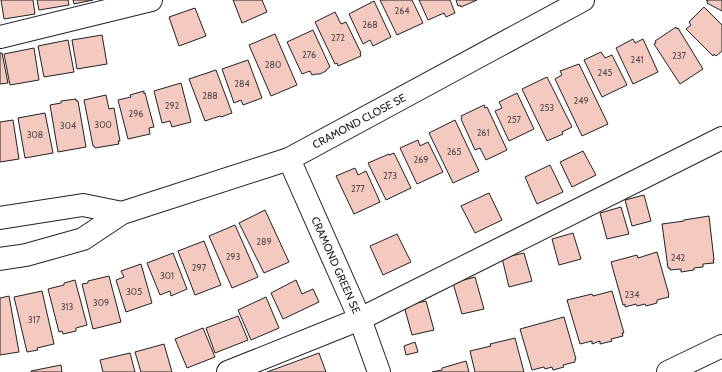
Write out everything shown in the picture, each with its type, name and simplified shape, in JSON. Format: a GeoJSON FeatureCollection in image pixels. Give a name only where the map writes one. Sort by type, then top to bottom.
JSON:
{"type":"FeatureCollection","features":[{"type":"Feature","properties":{"kind":"street"},"geometry":{"type":"LineString","coordinates":[[0,37],[151,0]]}},
{"type":"Feature","properties":{"kind":"street","name":"CRAMOND CLOSE SE"},"geometry":{"type":"LineString","coordinates":[[0,259],[26,255],[83,239],[122,213],[289,159],[583,0]]}},
{"type":"Feature","properties":{"kind":"street"},"geometry":{"type":"LineString","coordinates":[[228,372],[360,319],[722,138]]}},
{"type":"Feature","properties":{"kind":"street","name":"CRAMOND GREEN SE"},"geometry":{"type":"LineString","coordinates":[[289,159],[360,319],[379,372]]}},
{"type":"Feature","properties":{"kind":"street"},"geometry":{"type":"LineString","coordinates":[[0,218],[83,204],[122,213]]}},
{"type":"Feature","properties":{"kind":"street"},"geometry":{"type":"LineString","coordinates":[[668,372],[722,346]]}},
{"type":"Feature","properties":{"kind":"building"},"geometry":{"type":"Polygon","coordinates":[[[1,0],[33,0],[35,14],[4,19],[1,0]]]}},
{"type":"Feature","properties":{"kind":"building"},"geometry":{"type":"Polygon","coordinates":[[[37,0],[68,0],[69,5],[39,10],[37,0]]]}},
{"type":"Feature","properties":{"kind":"building"},"geometry":{"type":"Polygon","coordinates":[[[73,0],[93,0],[74,4],[73,0]]]}},
{"type":"Feature","properties":{"kind":"building"},"geometry":{"type":"Polygon","coordinates":[[[233,0],[262,0],[267,12],[242,23],[233,0]]]}},
{"type":"Feature","properties":{"kind":"building"},"geometry":{"type":"Polygon","coordinates":[[[380,0],[412,0],[423,23],[397,35],[380,0]]]}},
{"type":"Feature","properties":{"kind":"building"},"geometry":{"type":"Polygon","coordinates":[[[419,0],[450,0],[455,13],[446,17],[444,13],[428,20],[419,0]]]}},
{"type":"Feature","properties":{"kind":"building"},"geometry":{"type":"Polygon","coordinates":[[[456,0],[477,0],[461,7],[460,5],[458,6],[456,0]]]}},
{"type":"Feature","properties":{"kind":"building"},"geometry":{"type":"Polygon","coordinates":[[[706,0],[722,0],[722,11],[707,3],[708,1],[706,0]]]}},
{"type":"Feature","properties":{"kind":"building"},"geometry":{"type":"Polygon","coordinates":[[[374,1],[391,37],[373,46],[370,40],[363,44],[349,14],[374,1]]]}},
{"type":"Feature","properties":{"kind":"building"},"geometry":{"type":"Polygon","coordinates":[[[704,7],[722,25],[722,51],[716,56],[714,54],[713,56],[686,29],[691,25],[689,22],[704,7]]]}},
{"type":"Feature","properties":{"kind":"building"},"geometry":{"type":"Polygon","coordinates":[[[195,8],[206,36],[179,46],[169,17],[195,8]]]}},
{"type":"Feature","properties":{"kind":"building"},"geometry":{"type":"Polygon","coordinates":[[[335,12],[341,24],[346,22],[361,53],[361,56],[338,66],[337,63],[335,64],[315,22],[335,12]]]}},
{"type":"Feature","properties":{"kind":"building"},"geometry":{"type":"Polygon","coordinates":[[[676,27],[703,69],[680,84],[654,44],[656,43],[655,41],[676,27]]]}},
{"type":"Feature","properties":{"kind":"building"},"geometry":{"type":"Polygon","coordinates":[[[313,30],[330,67],[320,74],[312,75],[310,71],[302,74],[287,42],[313,30]]]}},
{"type":"Feature","properties":{"kind":"building"},"geometry":{"type":"Polygon","coordinates":[[[275,34],[297,85],[271,96],[249,45],[275,34]]]}},
{"type":"Feature","properties":{"kind":"building"},"geometry":{"type":"Polygon","coordinates":[[[102,35],[107,64],[77,69],[72,40],[102,35]]]}},
{"type":"Feature","properties":{"kind":"building"},"geometry":{"type":"Polygon","coordinates":[[[633,39],[635,43],[643,39],[658,72],[633,84],[616,48],[633,39]]]}},
{"type":"Feature","properties":{"kind":"building"},"geometry":{"type":"Polygon","coordinates":[[[68,40],[74,72],[44,77],[38,46],[68,40]]]}},
{"type":"Feature","properties":{"kind":"building"},"geometry":{"type":"Polygon","coordinates":[[[34,48],[39,80],[10,85],[4,54],[34,48]]]}},
{"type":"Feature","properties":{"kind":"building"},"geometry":{"type":"Polygon","coordinates":[[[601,52],[605,58],[612,55],[627,85],[602,97],[584,60],[601,52]]]}},
{"type":"Feature","properties":{"kind":"building"},"geometry":{"type":"Polygon","coordinates":[[[0,53],[2,53],[8,83],[0,84],[0,53]]]}},
{"type":"Feature","properties":{"kind":"building"},"geometry":{"type":"Polygon","coordinates":[[[248,60],[262,98],[243,105],[241,100],[234,103],[222,69],[248,60]]]}},
{"type":"Feature","properties":{"kind":"building"},"geometry":{"type":"Polygon","coordinates":[[[579,64],[608,124],[582,136],[555,79],[562,75],[560,71],[579,64]]]}},
{"type":"Feature","properties":{"kind":"building"},"geometry":{"type":"Polygon","coordinates":[[[216,70],[232,113],[205,121],[189,79],[216,70]]]}},
{"type":"Feature","properties":{"kind":"building"},"geometry":{"type":"Polygon","coordinates":[[[547,77],[572,127],[562,132],[563,134],[547,141],[522,89],[547,77]]]}},
{"type":"Feature","properties":{"kind":"building"},"geometry":{"type":"Polygon","coordinates":[[[181,83],[191,122],[172,127],[170,121],[162,123],[154,91],[181,83]]]}},
{"type":"Feature","properties":{"kind":"building"},"geometry":{"type":"Polygon","coordinates":[[[144,91],[154,127],[149,128],[150,134],[128,139],[118,100],[131,97],[130,95],[144,91]]]}},
{"type":"Feature","properties":{"kind":"building"},"geometry":{"type":"Polygon","coordinates":[[[517,93],[534,129],[509,141],[495,111],[502,108],[499,102],[517,93]]]}},
{"type":"Feature","properties":{"kind":"building"},"geometry":{"type":"Polygon","coordinates":[[[106,95],[109,109],[114,108],[120,141],[118,141],[119,144],[95,148],[93,146],[84,100],[106,95]]]}},
{"type":"Feature","properties":{"kind":"building"},"geometry":{"type":"Polygon","coordinates":[[[76,99],[76,101],[78,101],[86,147],[58,152],[50,105],[61,103],[61,101],[76,99]]]}},
{"type":"Feature","properties":{"kind":"building"},"geometry":{"type":"Polygon","coordinates":[[[484,105],[485,108],[487,107],[507,150],[486,160],[480,148],[475,150],[461,119],[461,116],[484,105]]]}},
{"type":"Feature","properties":{"kind":"building"},"geometry":{"type":"Polygon","coordinates":[[[45,113],[53,153],[25,158],[18,118],[45,113]]]}},
{"type":"Feature","properties":{"kind":"building"},"geometry":{"type":"Polygon","coordinates":[[[13,120],[19,159],[0,162],[0,122],[13,120]]]}},
{"type":"Feature","properties":{"kind":"building"},"geometry":{"type":"Polygon","coordinates":[[[455,120],[479,171],[453,183],[429,133],[455,120]]]}},
{"type":"Feature","properties":{"kind":"building"},"geometry":{"type":"Polygon","coordinates":[[[418,140],[420,146],[428,142],[443,172],[417,184],[400,148],[418,140]]]}},
{"type":"Feature","properties":{"kind":"building"},"geometry":{"type":"Polygon","coordinates":[[[583,151],[596,175],[572,187],[560,162],[583,151]]]}},
{"type":"Feature","properties":{"kind":"building"},"geometry":{"type":"Polygon","coordinates":[[[394,153],[411,188],[386,200],[368,163],[394,153]]]}},
{"type":"Feature","properties":{"kind":"building"},"geometry":{"type":"Polygon","coordinates":[[[550,165],[563,192],[537,204],[525,177],[550,165]]]}},
{"type":"Feature","properties":{"kind":"building"},"geometry":{"type":"Polygon","coordinates":[[[355,168],[358,175],[366,171],[380,202],[354,214],[336,176],[355,168]]]}},
{"type":"Feature","properties":{"kind":"building"},"geometry":{"type":"Polygon","coordinates":[[[489,193],[502,220],[475,233],[461,206],[489,193]]]}},
{"type":"Feature","properties":{"kind":"building"},"geometry":{"type":"Polygon","coordinates":[[[644,195],[651,221],[632,226],[625,200],[644,195]]]}},
{"type":"Feature","properties":{"kind":"building"},"geometry":{"type":"Polygon","coordinates":[[[621,207],[629,234],[607,239],[600,213],[621,207]]]}},
{"type":"Feature","properties":{"kind":"building"},"geometry":{"type":"Polygon","coordinates":[[[265,210],[289,262],[264,273],[239,223],[265,210]]]}},
{"type":"Feature","properties":{"kind":"building"},"geometry":{"type":"Polygon","coordinates":[[[709,216],[714,263],[703,264],[703,267],[694,268],[694,270],[681,272],[681,269],[670,270],[670,268],[668,268],[662,224],[709,216]]]}},
{"type":"Feature","properties":{"kind":"building"},"geometry":{"type":"Polygon","coordinates":[[[235,225],[258,277],[232,288],[209,236],[235,225]]]}},
{"type":"Feature","properties":{"kind":"building"},"geometry":{"type":"Polygon","coordinates":[[[573,233],[581,259],[559,265],[552,239],[573,233]]]}},
{"type":"Feature","properties":{"kind":"building"},"geometry":{"type":"Polygon","coordinates":[[[397,234],[411,262],[383,275],[370,246],[397,234]]]}},
{"type":"Feature","properties":{"kind":"building"},"geometry":{"type":"Polygon","coordinates":[[[204,241],[221,285],[195,295],[178,251],[204,241]]]}},
{"type":"Feature","properties":{"kind":"building"},"geometry":{"type":"Polygon","coordinates":[[[657,252],[669,297],[657,300],[657,303],[646,306],[645,304],[637,306],[636,304],[625,307],[625,304],[623,305],[611,262],[637,255],[638,258],[657,252]]]}},
{"type":"Feature","properties":{"kind":"building"},"geometry":{"type":"Polygon","coordinates":[[[173,253],[187,289],[171,296],[170,291],[160,295],[147,263],[173,253]]]}},
{"type":"Feature","properties":{"kind":"building"},"geometry":{"type":"Polygon","coordinates":[[[524,253],[532,281],[509,287],[502,258],[524,253]]]}},
{"type":"Feature","properties":{"kind":"building"},"geometry":{"type":"Polygon","coordinates":[[[141,264],[152,303],[126,312],[116,280],[124,277],[121,271],[141,264]]]}},
{"type":"Feature","properties":{"kind":"building"},"geometry":{"type":"Polygon","coordinates":[[[109,276],[121,322],[93,329],[82,284],[109,276]]]}},
{"type":"Feature","properties":{"kind":"building"},"geometry":{"type":"Polygon","coordinates":[[[475,277],[484,309],[462,314],[453,283],[475,277]]]}},
{"type":"Feature","properties":{"kind":"building"},"geometry":{"type":"Polygon","coordinates":[[[75,280],[87,325],[76,328],[76,331],[63,334],[62,331],[59,332],[48,289],[64,285],[64,283],[75,280]]]}},
{"type":"Feature","properties":{"kind":"building"},"geometry":{"type":"Polygon","coordinates":[[[296,280],[302,294],[313,289],[319,302],[283,319],[271,293],[296,280]]]}},
{"type":"Feature","properties":{"kind":"building"},"geometry":{"type":"Polygon","coordinates":[[[42,291],[54,344],[37,348],[38,350],[27,352],[14,297],[42,291]]]}},
{"type":"Feature","properties":{"kind":"building"},"geometry":{"type":"Polygon","coordinates":[[[612,291],[624,333],[622,333],[623,336],[600,344],[600,341],[592,344],[592,341],[580,344],[567,300],[612,291]]]}},
{"type":"Feature","properties":{"kind":"building"},"geometry":{"type":"Polygon","coordinates":[[[9,296],[19,352],[0,355],[0,298],[9,296]]]}},
{"type":"Feature","properties":{"kind":"building"},"geometry":{"type":"Polygon","coordinates":[[[266,297],[279,328],[251,340],[238,310],[266,297]]]}},
{"type":"Feature","properties":{"kind":"building"},"geometry":{"type":"Polygon","coordinates":[[[426,301],[434,330],[412,335],[404,306],[426,301]]]}},
{"type":"Feature","properties":{"kind":"building"},"geometry":{"type":"Polygon","coordinates":[[[238,316],[248,340],[215,353],[206,328],[238,316]]]}},
{"type":"Feature","properties":{"kind":"building"},"geometry":{"type":"Polygon","coordinates":[[[564,317],[576,359],[575,362],[563,365],[564,367],[553,370],[552,367],[545,369],[544,367],[532,370],[520,329],[564,317]]]}},
{"type":"Feature","properties":{"kind":"building"},"geometry":{"type":"Polygon","coordinates":[[[203,328],[215,357],[187,368],[175,339],[203,328]]]}},
{"type":"Feature","properties":{"kind":"building"},"geometry":{"type":"Polygon","coordinates":[[[515,338],[524,372],[475,372],[470,351],[515,338]]]}},
{"type":"Feature","properties":{"kind":"building"},"geometry":{"type":"Polygon","coordinates":[[[415,342],[418,352],[406,355],[404,346],[415,342]]]}},
{"type":"Feature","properties":{"kind":"building"},"geometry":{"type":"Polygon","coordinates":[[[164,344],[172,372],[141,372],[135,352],[164,344]]]}},
{"type":"Feature","properties":{"kind":"building"},"geometry":{"type":"Polygon","coordinates":[[[130,353],[135,372],[103,372],[100,360],[130,353]]]}},
{"type":"Feature","properties":{"kind":"building"},"geometry":{"type":"Polygon","coordinates":[[[319,353],[326,372],[267,372],[319,353]]]}},
{"type":"Feature","properties":{"kind":"building"},"geometry":{"type":"Polygon","coordinates":[[[466,361],[469,372],[432,372],[442,370],[442,368],[466,361]]]}},
{"type":"Feature","properties":{"kind":"building"},"geometry":{"type":"Polygon","coordinates":[[[61,365],[62,372],[31,372],[31,371],[61,365]]]}}]}
